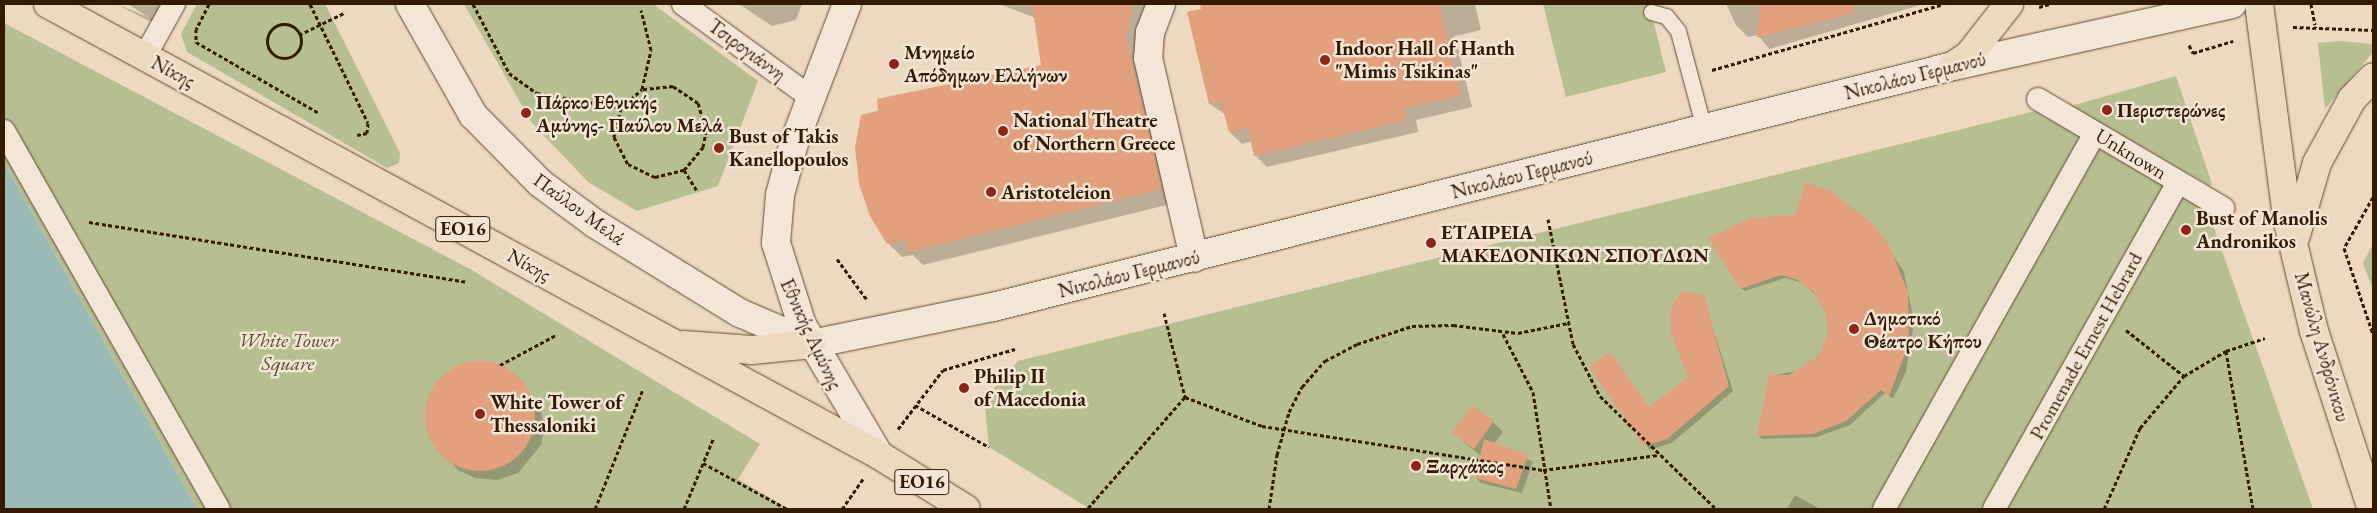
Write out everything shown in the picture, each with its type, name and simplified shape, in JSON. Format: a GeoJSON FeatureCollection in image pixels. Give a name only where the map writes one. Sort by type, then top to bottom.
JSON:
{"type":"FeatureCollection","features":[{"type":"Feature","properties":{"kind":"main road","name":"Νίκης"},"geometry":{"type":"LineString","coordinates":[[48,4],[879,455]]}},
{"type":"Feature","properties":{"kind":"main road","name":"Παύλου Μελά"},"geometry":{"type":"LineString","coordinates":[[410,4],[473,115],[540,183],[731,308],[779,334],[812,344]]}},
{"type":"Feature","properties":{"kind":"main road","name":"Εθνικής Αμύνης"},"geometry":{"type":"LineString","coordinates":[[847,4],[810,97],[786,171],[775,227],[782,274],[812,344],[879,455]]}},
{"type":"Feature","properties":{"kind":"main road"},"geometry":{"type":"LineString","coordinates":[[1161,4],[1150,32],[1148,58],[1194,258]]}},
{"type":"Feature","properties":{"kind":"main road"},"geometry":{"type":"LineString","coordinates":[[1953,66],[1969,55],[2009,4]]}},
{"type":"Feature","properties":{"kind":"main road","name":"Νικολάου Γερμανού"},"geometry":{"type":"LineString","coordinates":[[812,344],[1194,258],[1953,66],[2232,4]]}},
{"type":"Feature","properties":{"kind":"main road","name":"Μανώλη Ανδρόνικου"},"geometry":{"type":"LineString","coordinates":[[2259,4],[2295,254],[2314,331],[2372,509]]}},
{"type":"Feature","properties":{"kind":"main road"},"geometry":{"type":"LineString","coordinates":[[2295,254],[2298,218],[2311,175],[2352,99],[2373,77]]}},
{"type":"Feature","properties":{"kind":"main road"},"geometry":{"type":"LineString","coordinates":[[671,342],[737,349],[812,344]]}},
{"type":"Feature","properties":{"kind":"main road","name":"ΕΟ16"},"geometry":{"type":"LineString","coordinates":[[879,455],[966,509]]}},
{"type":"Feature","properties":{"kind":"street"},"geometry":{"type":"LineString","coordinates":[[145,56],[174,4]]}},
{"type":"Feature","properties":{"kind":"street","name":"Τσιρογιάννη"},"geometry":{"type":"LineString","coordinates":[[683,4],[810,97]]}},
{"type":"Feature","properties":{"kind":"street","name":"Unknown"},"geometry":{"type":"LineString","coordinates":[[2038,99],[2223,208]]}},
{"type":"Feature","properties":{"kind":"street"},"geometry":{"type":"LineString","coordinates":[[4,132],[219,509]]}},
{"type":"Feature","properties":{"kind":"street"},"geometry":{"type":"LineString","coordinates":[[1884,509],[2095,133]]}},
{"type":"Feature","properties":{"kind":"street","name":"Promenade Ernest Hebrard"},"geometry":{"type":"LineString","coordinates":[[1994,509],[2178,182]]}},
{"type":"Feature","properties":{"kind":"lane"},"geometry":{"type":"LineString","coordinates":[[1651,12],[1666,16],[1678,31],[1704,129]]}},
{"type":"Feature","properties":{"kind":"path"},"geometry":{"type":"LineString","coordinates":[[209,4],[196,29],[196,42],[321,115]]}},
{"type":"Feature","properties":{"kind":"path"},"geometry":{"type":"LineString","coordinates":[[310,4],[368,123],[367,133],[354,134]]}},
{"type":"Feature","properties":{"kind":"path"},"geometry":{"type":"LineString","coordinates":[[473,4],[509,73],[538,93],[620,108]]}},
{"type":"Feature","properties":{"kind":"path"},"geometry":{"type":"LineString","coordinates":[[1689,76],[1944,4]]}},
{"type":"Feature","properties":{"kind":"path"},"geometry":{"type":"LineString","coordinates":[[2311,4],[2314,25],[2373,30]]}},
{"type":"Feature","properties":{"kind":"path"},"geometry":{"type":"LineString","coordinates":[[641,10],[651,50],[642,89]]}},
{"type":"Feature","properties":{"kind":"path"},"geometry":{"type":"LineString","coordinates":[[299,35],[346,12]]}},
{"type":"Feature","properties":{"kind":"path"},"geometry":{"type":"LineString","coordinates":[[278,25],[293,26],[299,35],[299,49],[292,56],[278,57],[268,47],[267,36],[278,25]]}},
{"type":"Feature","properties":{"kind":"path"},"geometry":{"type":"LineString","coordinates":[[2192,53],[2263,32]]}},
{"type":"Feature","properties":{"kind":"path"},"geometry":{"type":"LineString","coordinates":[[673,86],[698,103],[704,117],[705,140],[696,160],[684,170],[655,177],[628,164],[614,137],[620,108],[642,89],[673,86]]}},
{"type":"Feature","properties":{"kind":"path"},"geometry":{"type":"LineString","coordinates":[[684,170],[698,192]]}},
{"type":"Feature","properties":{"kind":"path"},"geometry":{"type":"LineString","coordinates":[[2373,198],[2344,248],[2373,334]]}},
{"type":"Feature","properties":{"kind":"path"},"geometry":{"type":"LineString","coordinates":[[52,215],[466,282]]}},
{"type":"Feature","properties":{"kind":"path"},"geometry":{"type":"LineString","coordinates":[[1548,219],[1568,323],[1600,396],[1658,455],[1716,509]]}},
{"type":"Feature","properties":{"kind":"path"},"geometry":{"type":"LineString","coordinates":[[837,259],[872,308]]}},
{"type":"Feature","properties":{"kind":"path"},"geometry":{"type":"LineString","coordinates":[[2105,312],[2184,376]]}},
{"type":"Feature","properties":{"kind":"path"},"geometry":{"type":"LineString","coordinates":[[1164,314],[1185,397]]}},
{"type":"Feature","properties":{"kind":"path"},"geometry":{"type":"LineString","coordinates":[[1269,509],[1283,430],[1293,403],[1312,373],[1357,344],[1428,324],[1503,333],[1568,323]]}},
{"type":"Feature","properties":{"kind":"path"},"geometry":{"type":"LineString","coordinates":[[1503,333],[1533,392],[1543,470],[1551,509]]}},
{"type":"Feature","properties":{"kind":"path"},"geometry":{"type":"LineString","coordinates":[[500,365],[556,335]]}},
{"type":"Feature","properties":{"kind":"path"},"geometry":{"type":"LineString","coordinates":[[2104,509],[2140,428],[2184,376],[2226,351],[2265,338]]}},
{"type":"Feature","properties":{"kind":"path"},"geometry":{"type":"LineString","coordinates":[[989,447],[915,405],[943,370],[1015,349]]}},
{"type":"Feature","properties":{"kind":"path"},"geometry":{"type":"LineString","coordinates":[[2226,351],[2253,509]]}},
{"type":"Feature","properties":{"kind":"path"},"geometry":{"type":"LineString","coordinates":[[595,509],[643,389]]}},
{"type":"Feature","properties":{"kind":"path"},"geometry":{"type":"LineString","coordinates":[[1185,397],[1226,415],[1283,430],[1543,470],[1658,455]]}},
{"type":"Feature","properties":{"kind":"path"},"geometry":{"type":"LineString","coordinates":[[1088,508],[1185,397]]}},
{"type":"Feature","properties":{"kind":"path"},"geometry":{"type":"LineString","coordinates":[[684,509],[714,437]]}},
{"type":"Feature","properties":{"kind":"path"},"geometry":{"type":"LineString","coordinates":[[703,463],[787,509]]}},
{"type":"Feature","properties":{"kind":"green space"},"geometry":{"type":"Polygon","coordinates":[[[197,4],[325,4],[400,153],[399,163],[387,168],[187,52],[181,34],[197,4]]]}},
{"type":"Feature","properties":{"kind":"green space"},"geometry":{"type":"Polygon","coordinates":[[[464,4],[653,4],[758,81],[718,186],[637,211],[588,182],[532,123],[464,4]]]}},
{"type":"Feature","properties":{"kind":"green space"},"geometry":{"type":"Polygon","coordinates":[[[1543,4],[1649,4],[1666,72],[1566,97],[1543,4]]]}},
{"type":"Feature","properties":{"kind":"green space","name":"White Tower Square"},"geometry":{"type":"Polygon","coordinates":[[[4,23],[470,269],[760,444],[738,479],[789,509],[197,509],[4,163],[4,23]]]}},
{"type":"Feature","properties":{"kind":"green space"},"geometry":{"type":"Polygon","coordinates":[[[2340,41],[2373,44],[2373,52],[2325,109],[2318,43],[2340,41]]]}},
{"type":"Feature","properties":{"kind":"green space"},"geometry":{"type":"Polygon","coordinates":[[[2176,76],[2212,184],[2210,186],[2071,106],[2176,76]]]}},
{"type":"Feature","properties":{"kind":"green space"},"geometry":{"type":"Polygon","coordinates":[[[2035,111],[2208,211],[2313,509],[1090,509],[989,447],[985,407],[995,387],[1018,361],[2035,111]]]}},
{"type":"Feature","properties":{"kind":"green space"},"geometry":{"type":"Polygon","coordinates":[[[2373,244],[2373,290],[2363,263],[2373,244]]]}},
{"type":"Feature","properties":{"kind":"water"},"geometry":{"type":"Polygon","coordinates":[[[4,163],[197,509],[4,509],[4,163]]]}},
{"type":"Feature","properties":{"kind":"building","name":"National Theatre of Northern Greece"},"geometry":{"type":"Polygon","coordinates":[[[1032,4],[1134,4],[1126,35],[1162,189],[909,252],[904,240],[887,244],[870,216],[859,184],[855,147],[861,115],[878,111],[877,99],[1041,65],[1032,4]]]}},
{"type":"Feature","properties":{"kind":"building","name":"Indoor Hall of Hanth \"Mimis Tsikinas\""},"geometry":{"type":"Polygon","coordinates":[[[1200,4],[1439,4],[1461,96],[1404,108],[1407,120],[1254,156],[1248,128],[1229,132],[1221,102],[1209,104],[1187,12],[1201,9],[1200,4]]]}},
{"type":"Feature","properties":{"kind":"building"},"geometry":{"type":"Polygon","coordinates":[[[1760,4],[1853,4],[1854,13],[1757,38],[1760,4]]]}},
{"type":"Feature","properties":{"kind":"building","name":"Δημοτικό Θέατρο Κήπου"},"geometry":{"type":"Polygon","coordinates":[[[1805,182],[1831,191],[1874,225],[1889,245],[1908,292],[1909,343],[1889,396],[1881,390],[1846,421],[1813,434],[1757,436],[1769,375],[1789,375],[1818,356],[1828,334],[1826,315],[1814,292],[1798,280],[1781,275],[1740,289],[1708,238],[1751,218],[1795,215],[1805,182]]]}},
{"type":"Feature","properties":{"kind":"building"},"geometry":{"type":"Polygon","coordinates":[[[1682,291],[1704,295],[1729,386],[1667,439],[1644,446],[1589,367],[1610,352],[1649,407],[1688,377],[1671,333],[1671,307],[1682,291]]]}},
{"type":"Feature","properties":{"kind":"building","name":"White Tower of Thessaloniki"},"geometry":{"type":"Polygon","coordinates":[[[480,361],[501,365],[519,377],[531,395],[535,416],[531,437],[519,455],[501,467],[480,471],[459,467],[441,455],[429,437],[425,416],[429,395],[441,377],[459,365],[480,361]]]}},
{"type":"Feature","properties":{"kind":"building"},"geometry":{"type":"Polygon","coordinates":[[[1472,405],[1494,421],[1474,449],[1452,433],[1472,405]]]}},
{"type":"Feature","properties":{"kind":"building"},"geometry":{"type":"Polygon","coordinates":[[[1484,439],[1528,455],[1516,489],[1475,478],[1484,439]]]}},
{"type":"Feature","properties":{"kind":"place","name":"Indoor Hall of Hanth \"Mimis Tsikinas\""},"geometry":{"type":"Point","coordinates":[1325,60]}},
{"type":"Feature","properties":{"kind":"place","name":"Μνημείο Απόδημων Ελλήνων"},"geometry":{"type":"Point","coordinates":[894,64]}},
{"type":"Feature","properties":{"kind":"place","name":"Περιστερώνες"},"geometry":{"type":"Point","coordinates":[2107,110]}},
{"type":"Feature","properties":{"kind":"place","name":"Πάρκο Εθνικής Αμύνης- Παύλου Μελά"},"geometry":{"type":"Point","coordinates":[526,113]}},
{"type":"Feature","properties":{"kind":"place","name":"National Theatre of Northern Greece"},"geometry":{"type":"Point","coordinates":[1003,131]}},
{"type":"Feature","properties":{"kind":"place","name":"Bust of Takis Kanellopoulos"},"geometry":{"type":"Point","coordinates":[719,148]}},
{"type":"Feature","properties":{"kind":"place","name":"Aristoteleion"},"geometry":{"type":"Point","coordinates":[991,192]}},
{"type":"Feature","properties":{"kind":"place","name":"Bust of Manolis Andronikos"},"geometry":{"type":"Point","coordinates":[2186,230]}},
{"type":"Feature","properties":{"kind":"place","name":"ΕΤΑΙΡΕΙΑ ΜΑΚΕΔΟΝΙΚΩΝ ΣΠΟΥΔΩΝ"},"geometry":{"type":"Point","coordinates":[1431,243]}},
{"type":"Feature","properties":{"kind":"place","name":"Δημοτικό Θέατρο Κήπου"},"geometry":{"type":"Point","coordinates":[1854,329]}},
{"type":"Feature","properties":{"kind":"place","name":"Philip II of Macedonia"},"geometry":{"type":"Point","coordinates":[964,388]}},
{"type":"Feature","properties":{"kind":"place","name":"White Tower of Thessaloniki"},"geometry":{"type":"Point","coordinates":[480,414]}},
{"type":"Feature","properties":{"kind":"place","name":"Ξαρχάκος"},"geometry":{"type":"Point","coordinates":[1416,466]}}]}
